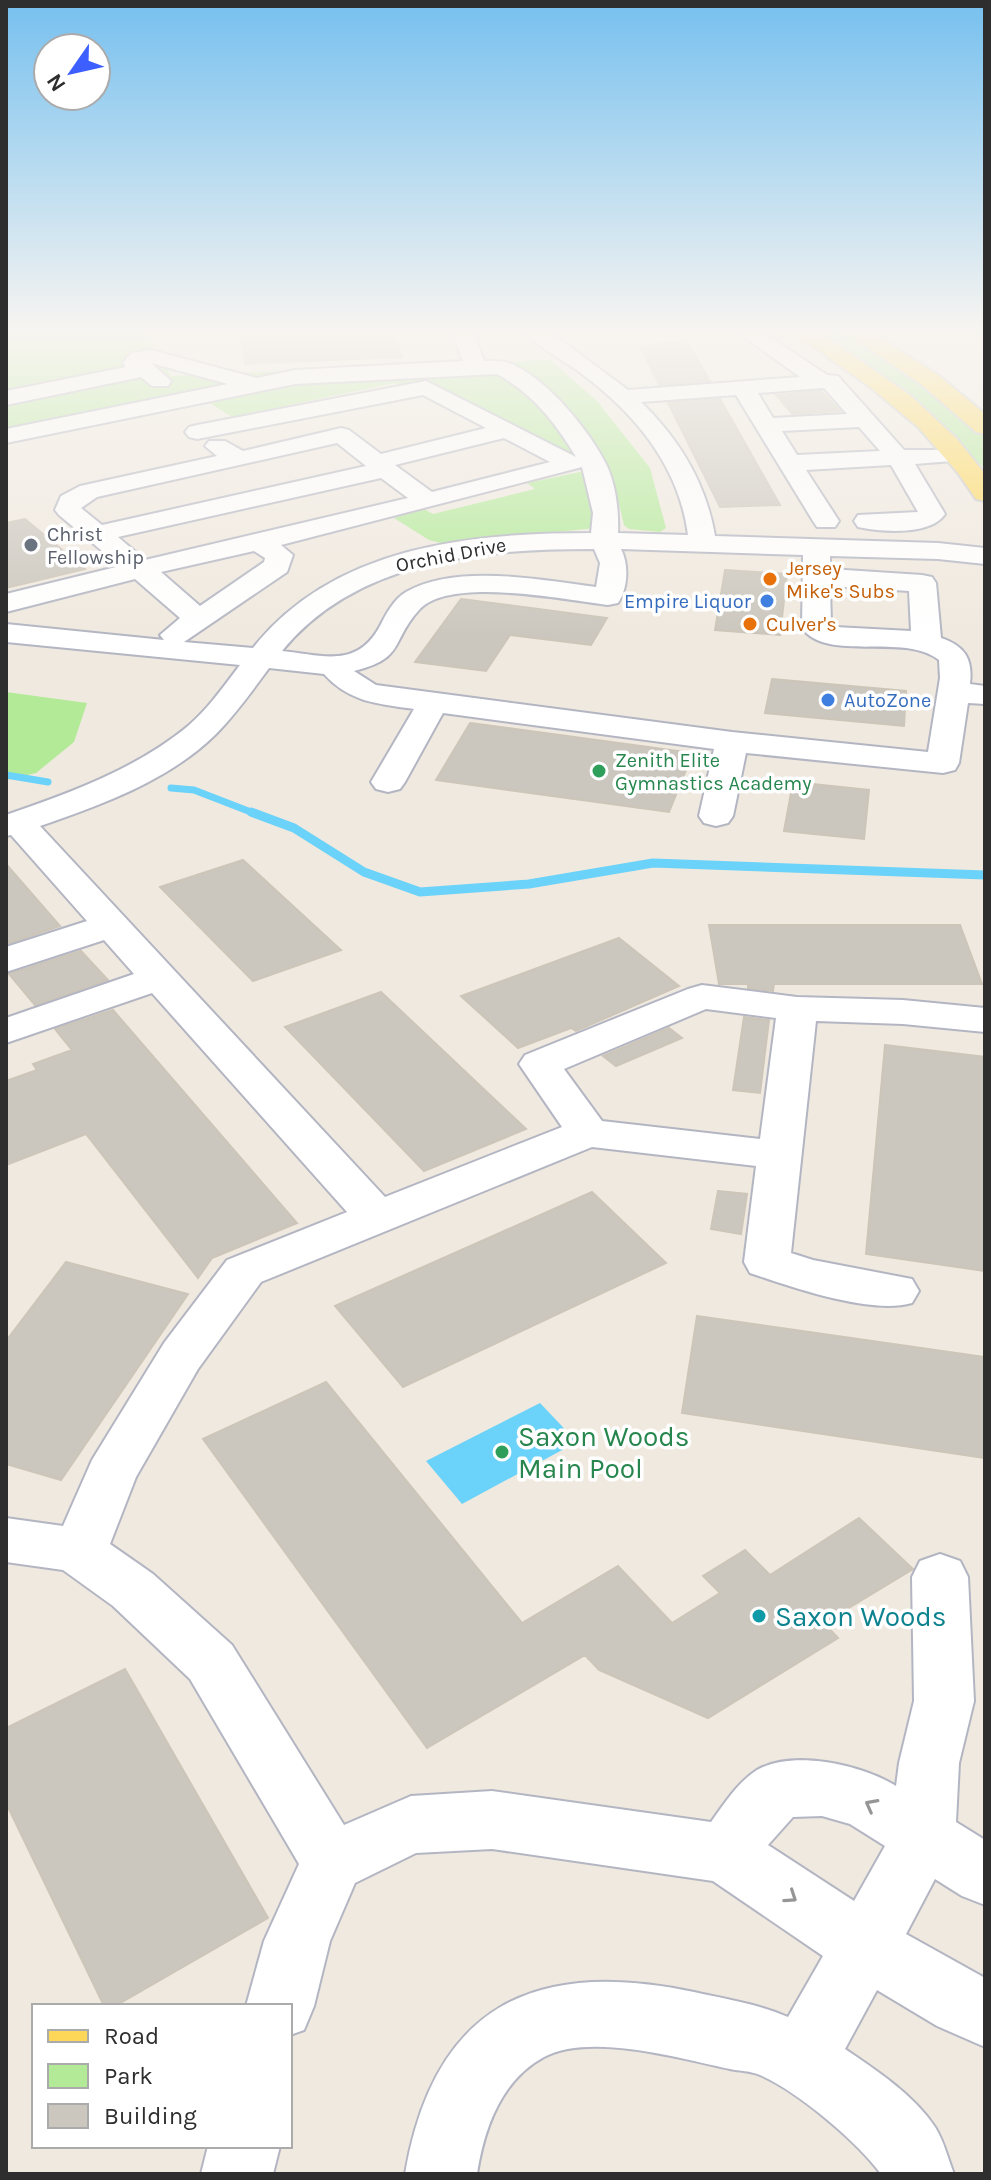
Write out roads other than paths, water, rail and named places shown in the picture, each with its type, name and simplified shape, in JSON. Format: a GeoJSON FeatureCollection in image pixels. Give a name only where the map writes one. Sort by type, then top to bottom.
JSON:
{"type":"FeatureCollection","features":[{"type":"Feature","properties":{"kind":"main road"},"geometry":{"type":"LineString","coordinates":[[934,433],[956,455],[985,493]]}},
{"type":"Feature","properties":{"kind":"street"},"geometry":{"type":"LineString","coordinates":[[6,436],[26,433]]}},
{"type":"Feature","properties":{"kind":"street"},"geometry":{"type":"LineString","coordinates":[[207,433],[239,459]]}},
{"type":"Feature","properties":{"kind":"street"},"geometry":{"type":"LineString","coordinates":[[335,433],[376,459]]}},
{"type":"Feature","properties":{"kind":"street"},"geometry":{"type":"LineString","coordinates":[[6,603],[130,561],[376,459],[410,433]]}},
{"type":"Feature","properties":{"kind":"street"},"geometry":{"type":"LineString","coordinates":[[75,516],[376,459],[496,433]]}},
{"type":"Feature","properties":{"kind":"street"},"geometry":{"type":"LineString","coordinates":[[513,433],[584,466]]}},
{"type":"Feature","properties":{"kind":"street"},"geometry":{"type":"LineString","coordinates":[[6,633],[334,667],[375,654],[407,605],[431,591],[482,585],[608,597],[614,563],[604,541],[606,513],[570,433]]}},
{"type":"Feature","properties":{"kind":"street"},"geometry":{"type":"LineString","coordinates":[[654,433],[683,469],[707,527]]}},
{"type":"Feature","properties":{"kind":"street"},"geometry":{"type":"LineString","coordinates":[[334,667],[347,681],[368,693],[732,742],[943,763],[970,694],[953,656],[943,647],[927,643],[828,635],[817,628],[817,577],[798,484],[769,433]]}},
{"type":"Feature","properties":{"kind":"street"},"geometry":{"type":"LineString","coordinates":[[795,521],[798,484],[851,433]]}},
{"type":"Feature","properties":{"kind":"street"},"geometry":{"type":"LineString","coordinates":[[798,484],[919,490],[875,433]]}},
{"type":"Feature","properties":{"kind":"street"},"geometry":{"type":"LineString","coordinates":[[97,534],[376,459],[539,447]]}},
{"type":"Feature","properties":{"kind":"street"},"geometry":{"type":"LineString","coordinates":[[798,484],[888,448],[956,455]]}},
{"type":"Feature","properties":{"kind":"street"},"geometry":{"type":"LineString","coordinates":[[198,619],[68,510],[70,501],[89,491],[239,459],[376,459],[584,466]]}},
{"type":"Feature","properties":{"kind":"street"},"geometry":{"type":"LineString","coordinates":[[375,515],[376,459]]}},
{"type":"Feature","properties":{"kind":"street","name":"Orchid Drive"},"geometry":{"type":"LineString","coordinates":[[12,824],[84,797],[155,763],[202,730],[296,620],[320,599],[350,582],[397,564],[519,542],[604,541],[707,527],[798,484],[938,551],[985,556]]}},
{"type":"Feature","properties":{"kind":"street"},"geometry":{"type":"LineString","coordinates":[[130,561],[192,557],[375,515],[441,555]]}},
{"type":"Feature","properties":{"kind":"street"},"geometry":{"type":"LineString","coordinates":[[145,647],[198,619],[268,573],[280,560],[279,555],[259,542]]}},
{"type":"Feature","properties":{"kind":"street","name":"Orchid Drive"},"geometry":{"type":"LineString","coordinates":[[938,551],[985,546]]}},
{"type":"Feature","properties":{"kind":"street"},"geometry":{"type":"LineString","coordinates":[[192,557],[239,591]]}},
{"type":"Feature","properties":{"kind":"street"},"geometry":{"type":"LineString","coordinates":[[817,577],[922,583],[927,643]]}},
{"type":"Feature","properties":{"kind":"street"},"geometry":{"type":"LineString","coordinates":[[112,616],[145,647]]}},
{"type":"Feature","properties":{"kind":"street"},"geometry":{"type":"LineString","coordinates":[[388,782],[433,702]]}},
{"type":"Feature","properties":{"kind":"street"},"geometry":{"type":"LineString","coordinates":[[716,816],[732,742]]}},
{"type":"Feature","properties":{"kind":"street"},"geometry":{"type":"LineString","coordinates":[[12,824],[111,925],[376,1216]]}},
{"type":"Feature","properties":{"kind":"street"},"geometry":{"type":"LineString","coordinates":[[6,960],[111,925]]}},
{"type":"Feature","properties":{"kind":"street"},"geometry":{"type":"LineString","coordinates":[[6,1031],[159,978]]}},
{"type":"Feature","properties":{"kind":"street"},"geometry":{"type":"LineString","coordinates":[[588,1133],[540,1064],[702,997],[797,1009],[903,1012],[985,1020]]}},
{"type":"Feature","properties":{"kind":"street"},"geometry":{"type":"LineString","coordinates":[[797,1009],[767,1262],[808,1276],[895,1291]]}},
{"type":"Feature","properties":{"kind":"street"},"geometry":{"type":"LineString","coordinates":[[79,1552],[111,1474],[165,1382],[244,1271],[588,1133],[779,1155]]}},
{"type":"Feature","properties":{"kind":"street"},"geometry":{"type":"LineString","coordinates":[[6,1540],[42,1543],[79,1552],[133,1590],[211,1662],[332,1862]]}},
{"type":"Feature","properties":{"kind":"street"},"geometry":{"type":"LineString","coordinates":[[801,2062],[923,1839],[929,1763],[944,1701],[940,1577]]}},
{"type":"Feature","properties":{"kind":"street"},"geometry":{"type":"LineString","coordinates":[[726,1853],[753,1814],[779,1790],[822,1788],[867,1801],[923,1839],[985,1875]]}},
{"type":"Feature","properties":{"kind":"street"},"geometry":{"type":"LineString","coordinates":[[281,2004],[297,1941],[332,1862],[411,1825],[492,1820],[726,1853],[863,1945],[985,2013]]}},
{"type":"Feature","properties":{"kind":"street"},"geometry":{"type":"LineString","coordinates":[[441,2174],[443,2156],[456,2114],[471,2082],[498,2051],[525,2029],[548,2021],[604,2016],[669,2021],[766,2042],[801,2062],[877,2116],[909,2151],[918,2174]]}},
{"type":"Feature","properties":{"kind":"street"},"geometry":{"type":"LineString","coordinates":[[237,2174],[244,2148]]}},
{"type":"Feature","properties":{"kind":"water","name":"Saxon Woods Main Pool"},"geometry":{"type":"Polygon","coordinates":[[[540,1403],[577,1442],[462,1504],[426,1461],[540,1403]]]}},
{"type":"Feature","properties":{"kind":"waterway"},"geometry":{"type":"LineString","coordinates":[[6,775],[48,782]]}},
{"type":"Feature","properties":{"kind":"waterway"},"geometry":{"type":"LineString","coordinates":[[171,788],[194,790],[256,814]]}},
{"type":"Feature","properties":{"kind":"waterway"},"geometry":{"type":"LineString","coordinates":[[251,812],[294,828],[364,872],[420,892],[529,884],[653,863],[985,875]]}},
{"type":"Feature","properties":{"kind":"place","name":"Christ Fellowship"},"geometry":{"type":"Point","coordinates":[31,545]}},
{"type":"Feature","properties":{"kind":"place","name":"Jersey Mike's Subs"},"geometry":{"type":"Point","coordinates":[770,579]}},
{"type":"Feature","properties":{"kind":"place","name":"Empire Liquor"},"geometry":{"type":"Point","coordinates":[767,601]}},
{"type":"Feature","properties":{"kind":"place","name":"Culver's"},"geometry":{"type":"Point","coordinates":[750,624]}},
{"type":"Feature","properties":{"kind":"place","name":"AutoZone"},"geometry":{"type":"Point","coordinates":[828,700]}},
{"type":"Feature","properties":{"kind":"place","name":"Zenith Elite Gymnastics Academy"},"geometry":{"type":"Point","coordinates":[599,771]}},
{"type":"Feature","properties":{"kind":"place","name":"Saxon Woods Main Pool"},"geometry":{"type":"Point","coordinates":[502,1452]}},
{"type":"Feature","properties":{"kind":"place","name":"Saxon Woods"},"geometry":{"type":"Point","coordinates":[759,1616]}}]}
